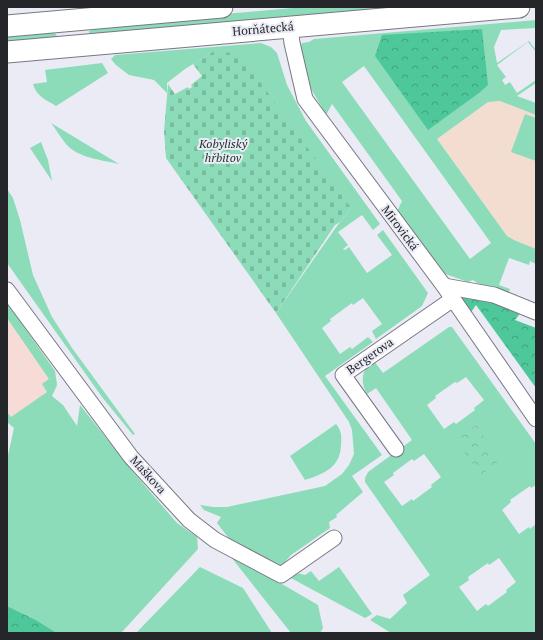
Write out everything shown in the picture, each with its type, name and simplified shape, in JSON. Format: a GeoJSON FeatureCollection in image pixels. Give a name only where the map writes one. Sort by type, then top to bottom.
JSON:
{"type":"FeatureCollection","features":[{"type":"Feature","properties":{"kind":"main road"},"geometry":{"type":"LineString","coordinates":[[7,26],[222,7]]}},
{"type":"Feature","properties":{"kind":"main road","name":"Horňátecká"},"geometry":{"type":"LineString","coordinates":[[7,52],[519,7]]}},
{"type":"Feature","properties":{"kind":"street","name":"Mirovická"},"geometry":{"type":"LineString","coordinates":[[290,27],[292,43],[305,99],[444,286],[536,419]]}},
{"type":"Feature","properties":{"kind":"street"},"geometry":{"type":"LineString","coordinates":[[444,286],[494,295],[536,312]]}},
{"type":"Feature","properties":{"kind":"street","name":"Maškova"},"geometry":{"type":"LineString","coordinates":[[7,290],[130,456],[189,520],[216,540],[280,575],[334,538]]}},
{"type":"Feature","properties":{"kind":"street","name":"Bergerova"},"geometry":{"type":"LineString","coordinates":[[396,449],[343,375],[453,299]]}},
{"type":"Feature","properties":{"kind":"shaded area"},"geometry":{"type":"Polygon","coordinates":[[[500,101],[536,115],[536,249],[507,236],[437,139],[488,102],[500,101]]]}},
{"type":"Feature","properties":{"kind":"shaded area"},"geometry":{"type":"Polygon","coordinates":[[[7,303],[55,371],[57,385],[54,393],[47,392],[11,417],[7,412],[7,303]]]}},
{"type":"Feature","properties":{"kind":"green space"},"geometry":{"type":"Polygon","coordinates":[[[304,7],[441,7],[90,38],[89,31],[111,24],[304,7]]]}},
{"type":"Feature","properties":{"kind":"green space"},"geometry":{"type":"Polygon","coordinates":[[[536,20],[536,28],[501,30],[494,47],[497,63],[529,41],[536,50],[536,52],[528,42],[497,65],[506,77],[502,80],[505,85],[510,82],[517,93],[536,80],[536,83],[517,96],[536,103],[536,115],[500,101],[488,102],[437,139],[507,236],[536,249],[536,264],[530,261],[529,265],[509,258],[499,285],[510,289],[509,292],[517,295],[515,299],[480,285],[473,280],[468,282],[440,272],[396,214],[402,201],[332,104],[326,115],[309,85],[300,48],[302,43],[309,42],[314,39],[536,20]],[[364,66],[342,82],[470,259],[491,243],[364,66]]]}},
{"type":"Feature","properties":{"kind":"green space"},"geometry":{"type":"Polygon","coordinates":[[[482,29],[488,85],[428,130],[375,56],[382,35],[482,29]]]}},
{"type":"Feature","properties":{"kind":"green space"},"geometry":{"type":"Polygon","coordinates":[[[54,32],[57,36],[56,38],[10,44],[7,40],[7,33],[54,32]]]}},
{"type":"Feature","properties":{"kind":"green space"},"geometry":{"type":"Polygon","coordinates":[[[261,43],[271,47],[277,53],[287,85],[306,121],[380,224],[373,230],[362,215],[338,232],[348,245],[343,249],[345,250],[349,247],[367,273],[392,255],[377,235],[383,230],[428,293],[422,306],[376,339],[372,331],[382,324],[363,298],[353,305],[352,303],[330,319],[331,321],[322,328],[340,354],[350,347],[352,349],[368,337],[373,342],[325,376],[382,455],[352,476],[363,492],[336,515],[337,517],[329,522],[330,528],[291,555],[279,569],[234,545],[217,523],[221,517],[204,510],[200,505],[227,507],[325,486],[342,474],[349,465],[354,454],[352,430],[349,422],[276,313],[351,208],[214,51],[185,69],[167,83],[167,93],[154,80],[129,75],[111,59],[115,55],[261,43]]]}},
{"type":"Feature","properties":{"kind":"green space","name":"Kobyliský hřbitov"},"geometry":{"type":"Polygon","coordinates":[[[214,51],[240,54],[351,208],[340,222],[335,225],[276,313],[166,158],[164,131],[168,84],[175,94],[188,87],[189,89],[192,87],[191,85],[202,76],[193,64],[214,51]]]}},
{"type":"Feature","properties":{"kind":"green space"},"geometry":{"type":"Polygon","coordinates":[[[102,63],[108,73],[56,106],[39,95],[33,84],[47,82],[45,70],[102,63]]]}},
{"type":"Feature","properties":{"kind":"green space"},"geometry":{"type":"Polygon","coordinates":[[[525,114],[536,118],[536,161],[511,152],[525,114]]]}},
{"type":"Feature","properties":{"kind":"green space"},"geometry":{"type":"Polygon","coordinates":[[[51,123],[119,164],[91,158],[71,149],[51,123]]]}},
{"type":"Feature","properties":{"kind":"green space"},"geometry":{"type":"Polygon","coordinates":[[[41,142],[48,160],[52,181],[30,148],[41,142]]]}},
{"type":"Feature","properties":{"kind":"green space"},"geometry":{"type":"Polygon","coordinates":[[[7,189],[13,198],[20,220],[33,275],[52,317],[72,348],[135,434],[133,435],[102,397],[7,263],[7,189]]]}},
{"type":"Feature","properties":{"kind":"green space"},"geometry":{"type":"Polygon","coordinates":[[[456,290],[522,311],[515,320],[536,328],[536,388],[476,305],[469,315],[456,290]]]}},
{"type":"Feature","properties":{"kind":"green space"},"geometry":{"type":"Polygon","coordinates":[[[7,303],[55,371],[57,385],[52,396],[63,405],[77,426],[80,405],[133,472],[177,523],[197,537],[198,549],[121,633],[57,633],[36,620],[7,606],[7,460],[14,428],[7,422],[7,412],[11,417],[47,392],[42,384],[49,379],[7,318],[7,303]]]}},
{"type":"Feature","properties":{"kind":"green space"},"geometry":{"type":"Polygon","coordinates":[[[449,327],[452,327],[536,444],[536,485],[531,488],[530,486],[510,500],[511,502],[502,510],[519,534],[529,527],[530,529],[536,524],[536,633],[391,633],[370,620],[377,615],[390,619],[407,603],[403,595],[430,575],[365,482],[368,472],[412,440],[376,388],[367,394],[363,385],[364,372],[366,368],[374,361],[383,373],[449,327]],[[466,377],[457,383],[455,382],[435,396],[436,398],[427,405],[444,429],[454,422],[456,424],[475,410],[474,408],[484,400],[466,377]],[[424,454],[414,461],[412,459],[393,473],[394,475],[384,482],[402,506],[412,499],[413,501],[432,487],[431,485],[441,477],[424,454]],[[499,558],[489,565],[488,563],[468,577],[469,580],[459,587],[477,611],[486,604],[488,606],[507,592],[506,590],[516,582],[499,558]]]}},
{"type":"Feature","properties":{"kind":"green space"},"geometry":{"type":"Polygon","coordinates":[[[336,424],[340,431],[341,438],[340,452],[335,464],[325,472],[305,480],[290,456],[336,424]]]}},
{"type":"Feature","properties":{"kind":"green space"},"geometry":{"type":"Polygon","coordinates":[[[476,425],[500,460],[481,475],[455,440],[476,425]]]}},
{"type":"Feature","properties":{"kind":"green space"},"geometry":{"type":"Polygon","coordinates":[[[234,556],[318,605],[323,628],[320,633],[291,633],[231,557],[234,556]]]}},
{"type":"Feature","properties":{"kind":"green space"},"geometry":{"type":"Polygon","coordinates":[[[200,567],[243,588],[272,633],[136,633],[200,567]]]}},
{"type":"Feature","properties":{"kind":"green space"},"geometry":{"type":"Polygon","coordinates":[[[339,567],[372,614],[365,618],[289,577],[297,574],[305,575],[311,571],[319,581],[339,567]]]}},
{"type":"Feature","properties":{"kind":"green space"},"geometry":{"type":"Polygon","coordinates":[[[7,606],[36,620],[57,633],[7,633],[7,606]]]}}]}
